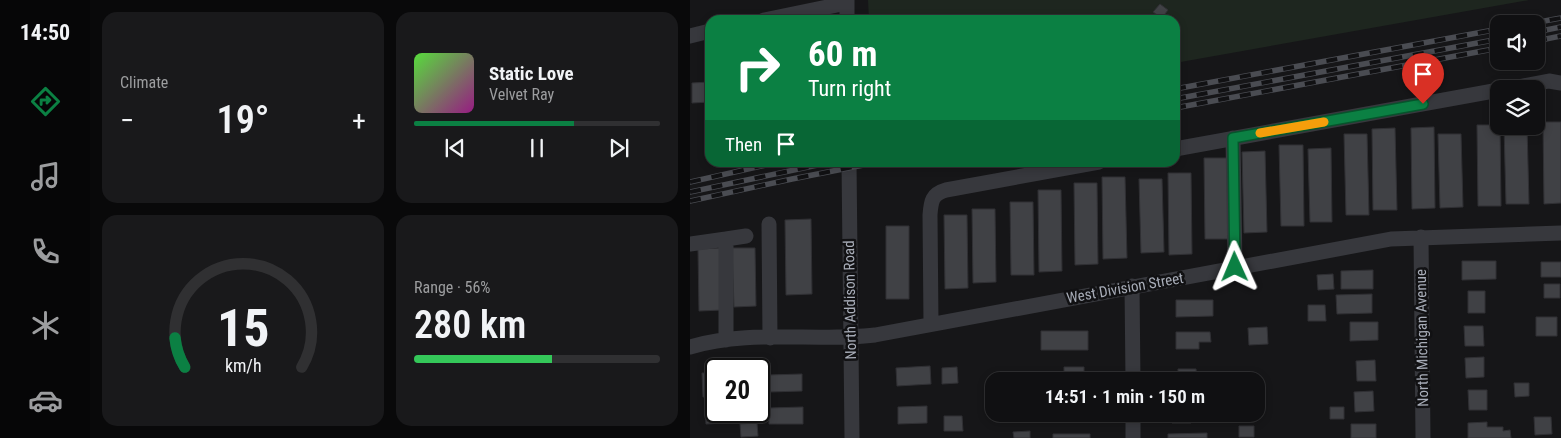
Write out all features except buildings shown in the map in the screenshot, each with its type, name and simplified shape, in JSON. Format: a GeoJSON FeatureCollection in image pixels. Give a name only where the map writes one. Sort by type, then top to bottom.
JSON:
{"type":"FeatureCollection","features":[{"type":"Feature","properties":{"kind":"street"},"geometry":{"type":"LineString","coordinates":[[786,15],[847,1],[847,15]]}},
{"type":"Feature","properties":{"kind":"street"},"geometry":{"type":"LineString","coordinates":[[690,36],[705,32]]}},
{"type":"Feature","properties":{"kind":"street"},"geometry":{"type":"LineString","coordinates":[[1545,82],[1561,83]]}},
{"type":"Feature","properties":{"kind":"street"},"geometry":{"type":"LineString","coordinates":[[1180,148],[1490,92]]}},
{"type":"Feature","properties":{"kind":"street"},"geometry":{"type":"LineString","coordinates":[[1233,138],[1235,267]]}},
{"type":"Feature","properties":{"kind":"street","name":"North Addison Road"},"geometry":{"type":"LineString","coordinates":[[849,167],[852,438]]}},
{"type":"Feature","properties":{"kind":"street"},"geometry":{"type":"LineString","coordinates":[[931,324],[930,215],[933,196],[946,190],[1072,167]]}},
{"type":"Feature","properties":{"kind":"street"},"geometry":{"type":"LineString","coordinates":[[769,224],[770,338]]}},
{"type":"Feature","properties":{"kind":"street","name":"West Division Street"},"geometry":{"type":"LineString","coordinates":[[690,347],[705,342],[726,340],[851,338],[1391,239],[1561,233]]}},
{"type":"Feature","properties":{"kind":"street"},"geometry":{"type":"LineString","coordinates":[[690,244],[746,236]]}},
{"type":"Feature","properties":{"kind":"street","name":"North Michigan Avenue"},"geometry":{"type":"LineString","coordinates":[[1421,237],[1423,438]]}},
{"type":"Feature","properties":{"kind":"street"},"geometry":{"type":"LineString","coordinates":[[726,238],[726,340]]}},
{"type":"Feature","properties":{"kind":"street"},"geometry":{"type":"LineString","coordinates":[[1132,286],[1133,372]]}},
{"type":"Feature","properties":{"kind":"street"},"geometry":{"type":"LineString","coordinates":[[1133,422],[1134,438]]}},
{"type":"Feature","properties":{"kind":"shaded area"},"geometry":{"type":"Polygon","coordinates":[[[868,0],[1529,0],[1180,62],[1180,15],[869,15],[868,0]]]}},
{"type":"Feature","properties":{"kind":"railway"},"geometry":{"type":"LineString","coordinates":[[1545,21],[1561,18]]}},
{"type":"Feature","properties":{"kind":"railway"},"geometry":{"type":"LineString","coordinates":[[1545,30],[1561,27]]}},
{"type":"Feature","properties":{"kind":"railway"},"geometry":{"type":"LineString","coordinates":[[1180,88],[1490,31]]}},
{"type":"Feature","properties":{"kind":"railway"},"geometry":{"type":"LineString","coordinates":[[1545,39],[1561,36]]}},
{"type":"Feature","properties":{"kind":"railway"},"geometry":{"type":"LineString","coordinates":[[1180,98],[1490,41]]}},
{"type":"Feature","properties":{"kind":"railway"},"geometry":{"type":"LineString","coordinates":[[1180,107],[1490,50]]}},
{"type":"Feature","properties":{"kind":"railway"},"geometry":{"type":"LineString","coordinates":[[690,182],[757,167]]}},
{"type":"Feature","properties":{"kind":"railway"},"geometry":{"type":"LineString","coordinates":[[690,192],[808,167]]}},
{"type":"Feature","properties":{"kind":"railway"},"geometry":{"type":"LineString","coordinates":[[690,201],[853,167]]}},
{"type":"Feature","properties":{"kind":"slow traffic"},"geometry":{"type":"LineString","coordinates":[[1260,133],[1324,122]]}},
{"type":"Feature","properties":{"kind":"route"},"geometry":{"type":"LineString","coordinates":[[1235,267],[1233,138],[1423,104]]}}]}
